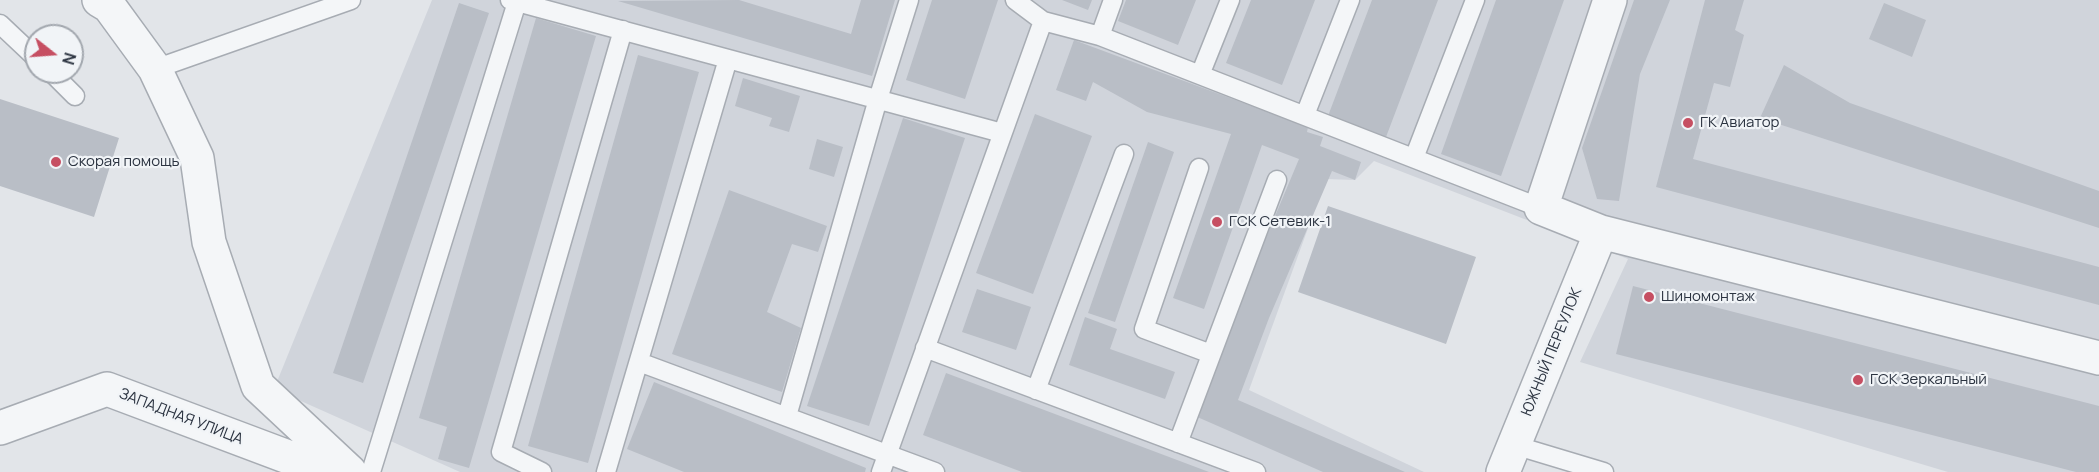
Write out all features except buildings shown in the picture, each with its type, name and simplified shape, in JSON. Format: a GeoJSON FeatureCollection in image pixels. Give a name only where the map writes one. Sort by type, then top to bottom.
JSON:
{"type":"FeatureCollection","features":[{"type":"Feature","properties":{"kind":"street"},"geometry":{"type":"LineString","coordinates":[[99,0],[109,6],[155,69],[196,159],[209,242],[258,386],[350,472]]}},
{"type":"Feature","properties":{"kind":"street"},"geometry":{"type":"LineString","coordinates":[[1610,0],[1540,208],[1600,232],[2099,358]]}},
{"type":"Feature","properties":{"kind":"street","name":"ЮЖНЫЙ ПЕРЕУЛОК"},"geometry":{"type":"LineString","coordinates":[[1508,459],[1600,232]]}},
{"type":"Feature","properties":{"kind":"street","name":"ЗАПАДНАЯ УЛИЦА"},"geometry":{"type":"LineString","coordinates":[[0,428],[107,389],[328,472]]}},
{"type":"Feature","properties":{"kind":"lane"},"geometry":{"type":"LineString","coordinates":[[155,69],[351,0]]}},
{"type":"Feature","properties":{"kind":"lane"},"geometry":{"type":"LineString","coordinates":[[787,416],[878,99],[909,0]]}},
{"type":"Feature","properties":{"kind":"lane"},"geometry":{"type":"LineString","coordinates":[[1015,0],[1043,21],[1100,36],[1540,208]]}},
{"type":"Feature","properties":{"kind":"lane"},"geometry":{"type":"LineString","coordinates":[[1100,36],[1113,0]]}},
{"type":"Feature","properties":{"kind":"lane"},"geometry":{"type":"LineString","coordinates":[[1200,75],[1230,0]]}},
{"type":"Feature","properties":{"kind":"lane"},"geometry":{"type":"LineString","coordinates":[[1305,115],[1350,0]]}},
{"type":"Feature","properties":{"kind":"lane"},"geometry":{"type":"LineString","coordinates":[[1414,158],[1475,0]]}},
{"type":"Feature","properties":{"kind":"lane"},"geometry":{"type":"LineString","coordinates":[[371,472],[514,1],[1002,133]]}},
{"type":"Feature","properties":{"kind":"lane"},"geometry":{"type":"LineString","coordinates":[[880,472],[1043,21]]}},
{"type":"Feature","properties":{"kind":"lane"},"geometry":{"type":"LineString","coordinates":[[0,24],[24,47]]}},
{"type":"Feature","properties":{"kind":"lane"},"geometry":{"type":"LineString","coordinates":[[542,472],[501,452],[623,30]]}},
{"type":"Feature","properties":{"kind":"lane"},"geometry":{"type":"LineString","coordinates":[[606,472],[728,59]]}},
{"type":"Feature","properties":{"kind":"lane"},"geometry":{"type":"LineString","coordinates":[[63,84],[75,96]]}},
{"type":"Feature","properties":{"kind":"lane"},"geometry":{"type":"LineString","coordinates":[[1036,390],[1124,154]]}},
{"type":"Feature","properties":{"kind":"lane"},"geometry":{"type":"LineString","coordinates":[[1199,168],[1144,329],[1211,354]]}},
{"type":"Feature","properties":{"kind":"lane"},"geometry":{"type":"LineString","coordinates":[[1178,443],[1277,180]]}},
{"type":"Feature","properties":{"kind":"lane"},"geometry":{"type":"LineString","coordinates":[[925,348],[1256,472]]}},
{"type":"Feature","properties":{"kind":"lane"},"geometry":{"type":"LineString","coordinates":[[639,362],[935,472]]}},
{"type":"Feature","properties":{"kind":"lane"},"geometry":{"type":"LineString","coordinates":[[1508,459],[1604,472]]}},
{"type":"Feature","properties":{"kind":"shaded area"},"geometry":{"type":"Polygon","coordinates":[[[432,0],[2099,0],[2099,472],[1948,472],[1580,362],[1628,259],[1374,161],[1355,180],[1326,179],[1249,390],[1424,472],[460,472],[274,389],[432,0]]]}},
{"type":"Feature","properties":{"kind":"place","name":"ГК Авиатор"},"geometry":{"type":"Point","coordinates":[1688,123]}},
{"type":"Feature","properties":{"kind":"place","name":"Скорая помощь"},"geometry":{"type":"Point","coordinates":[56,162]}},
{"type":"Feature","properties":{"kind":"place","name":"ГСК Сетевик-1"},"geometry":{"type":"Point","coordinates":[1217,222]}},
{"type":"Feature","properties":{"kind":"place","name":"Шиномонтаж"},"geometry":{"type":"Point","coordinates":[1649,297]}},
{"type":"Feature","properties":{"kind":"place","name":"ГСК Зеркальный"},"geometry":{"type":"Point","coordinates":[1858,380]}}]}
